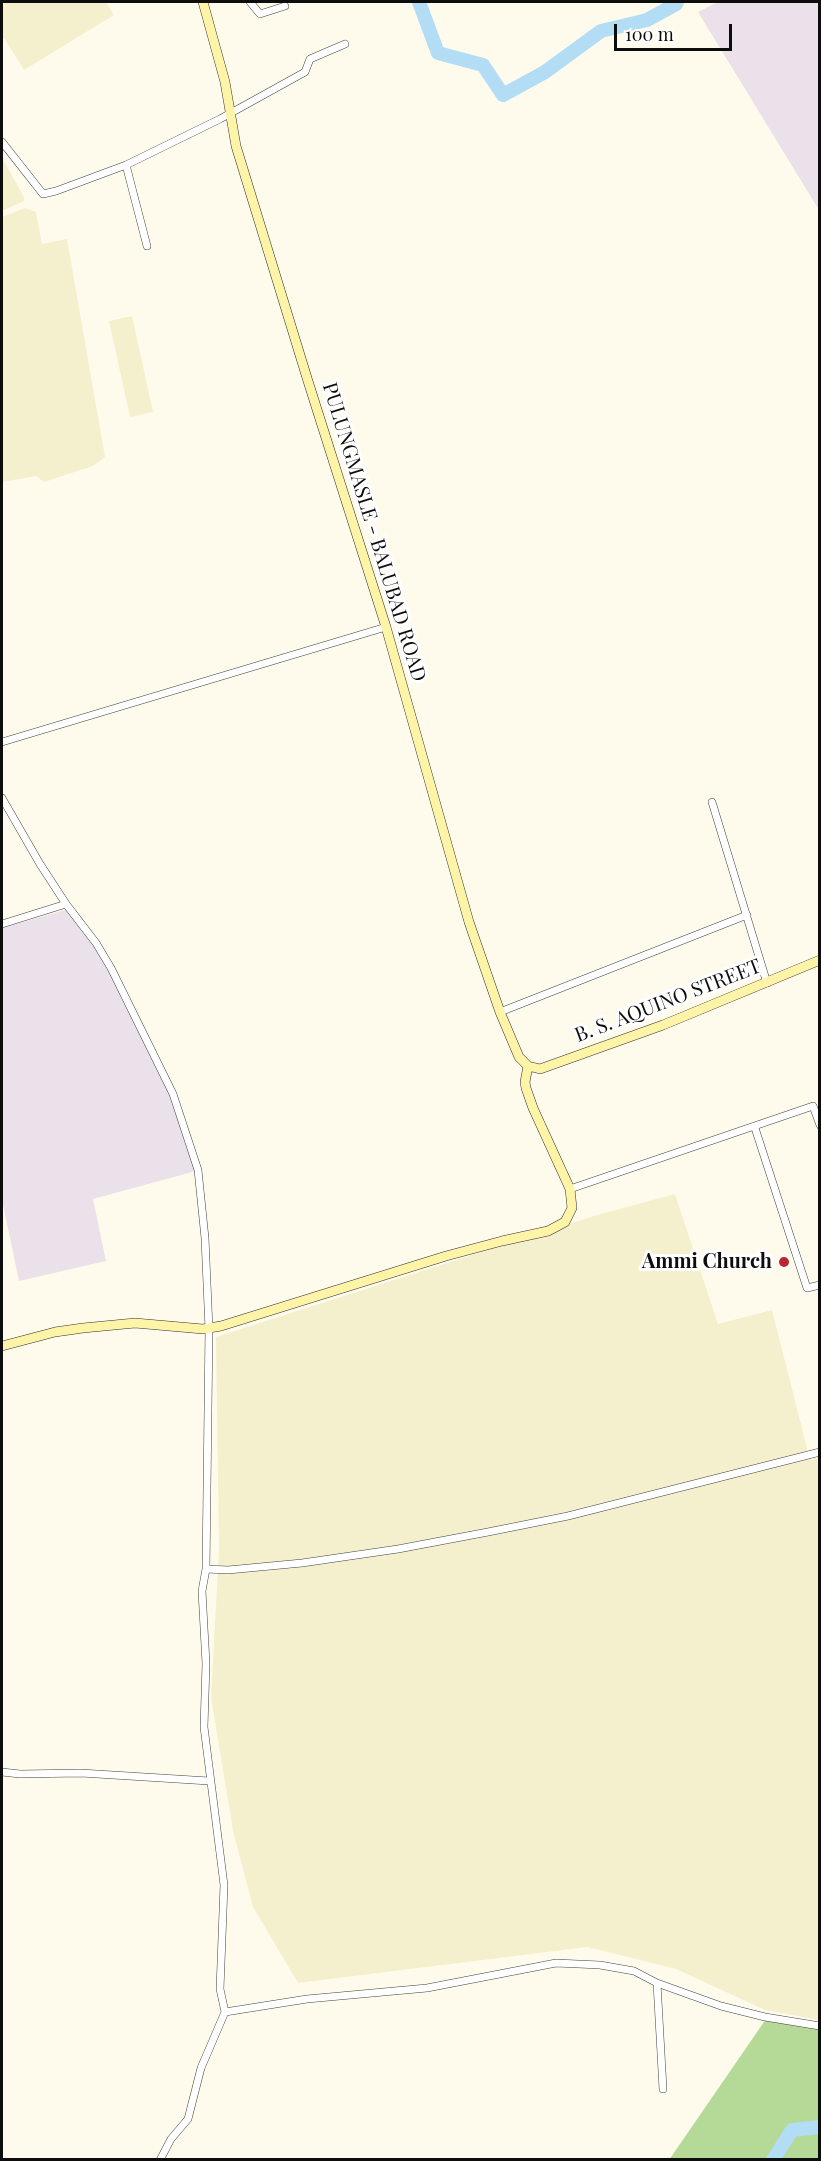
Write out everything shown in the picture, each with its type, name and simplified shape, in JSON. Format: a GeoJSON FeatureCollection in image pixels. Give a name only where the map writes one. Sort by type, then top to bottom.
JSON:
{"type":"FeatureCollection","features":[{"type":"Feature","properties":{"kind":"street","name":"PULUNGMASLE - BALUBAD ROAD"},"geometry":{"type":"LineString","coordinates":[[203,2],[224,77],[236,146],[313,399],[386,627],[469,922],[500,1012],[519,1057],[528,1066]]}},
{"type":"Feature","properties":{"kind":"street"},"geometry":{"type":"LineString","coordinates":[[250,2],[260,14],[285,6]]}},
{"type":"Feature","properties":{"kind":"street"},"geometry":{"type":"LineString","coordinates":[[2,142],[43,194],[56,191],[126,165],[305,72],[309,59],[345,44]]}},
{"type":"Feature","properties":{"kind":"street"},"geometry":{"type":"LineString","coordinates":[[126,165],[147,246]]}},
{"type":"Feature","properties":{"kind":"street"},"geometry":{"type":"LineString","coordinates":[[2,742],[386,627]]}},
{"type":"Feature","properties":{"kind":"street"},"geometry":{"type":"LineString","coordinates":[[2,798],[66,904],[96,943],[111,968],[173,1094],[198,1170],[205,1238],[209,1329],[206,1569],[202,1591],[206,1664],[204,1727],[209,1781],[224,1885],[220,1989],[225,2012],[201,2068],[188,2119],[171,2139],[160,2160]]}},
{"type":"Feature","properties":{"kind":"street"},"geometry":{"type":"LineString","coordinates":[[712,802],[767,983]]}},
{"type":"Feature","properties":{"kind":"street"},"geometry":{"type":"LineString","coordinates":[[2,924],[66,904]]}},
{"type":"Feature","properties":{"kind":"street"},"geometry":{"type":"LineString","coordinates":[[500,1012],[747,915]]}},
{"type":"Feature","properties":{"kind":"street","name":"B. S. AQUINO STREET"},"geometry":{"type":"LineString","coordinates":[[528,1066],[540,1069],[663,1025],[819,960]]}},
{"type":"Feature","properties":{"kind":"street"},"geometry":{"type":"LineString","coordinates":[[2,1346],[55,1332],[135,1323],[209,1329],[261,1315],[457,1253],[502,1240],[548,1231],[564,1222],[572,1208],[570,1190],[526,1088],[528,1066]]}},
{"type":"Feature","properties":{"kind":"street"},"geometry":{"type":"LineString","coordinates":[[570,1190],[755,1128],[792,1112],[813,1106],[819,1125]]}},
{"type":"Feature","properties":{"kind":"street"},"geometry":{"type":"LineString","coordinates":[[755,1128],[807,1288],[819,1285]]}},
{"type":"Feature","properties":{"kind":"street"},"geometry":{"type":"LineString","coordinates":[[206,1569],[228,1570],[302,1563],[398,1549],[477,1534],[568,1516],[819,1452]]}},
{"type":"Feature","properties":{"kind":"street"},"geometry":{"type":"LineString","coordinates":[[2,1772],[81,1773],[209,1781]]}},
{"type":"Feature","properties":{"kind":"street"},"geometry":{"type":"LineString","coordinates":[[225,2012],[307,1999],[427,1988],[556,1964],[600,1965],[634,1971],[657,1983],[722,2006],[765,2017],[819,2026]]}},
{"type":"Feature","properties":{"kind":"street"},"geometry":{"type":"LineString","coordinates":[[657,1983],[663,2089]]}},
{"type":"Feature","properties":{"kind":"shaded area"},"geometry":{"type":"Polygon","coordinates":[[[2,2],[106,2],[114,15],[24,70],[4,38],[2,39],[2,2]]]}},
{"type":"Feature","properties":{"kind":"shaded area"},"geometry":{"type":"Polygon","coordinates":[[[718,2],[819,2],[819,210],[698,12],[718,2]]]}},
{"type":"Feature","properties":{"kind":"shaded area"},"geometry":{"type":"Polygon","coordinates":[[[2,158],[24,197],[24,201],[2,211],[2,158]]]}},
{"type":"Feature","properties":{"kind":"shaded area"},"geometry":{"type":"Polygon","coordinates":[[[25,208],[36,212],[42,244],[67,239],[105,457],[93,466],[44,482],[36,476],[2,482],[2,217],[25,208]]]}},
{"type":"Feature","properties":{"kind":"shaded area"},"geometry":{"type":"Polygon","coordinates":[[[132,316],[153,412],[130,417],[109,321],[132,316]]]}},
{"type":"Feature","properties":{"kind":"shaded area"},"geometry":{"type":"Polygon","coordinates":[[[72,908],[108,970],[173,1095],[196,1171],[93,1199],[106,1261],[19,1281],[2,1200],[2,928],[72,908]]]}},
{"type":"Feature","properties":{"kind":"shaded area"},"geometry":{"type":"Polygon","coordinates":[[[675,1194],[718,1324],[772,1310],[810,1460],[819,1458],[819,2020],[765,2010],[676,1969],[587,1947],[298,1983],[253,1907],[233,1831],[211,1697],[219,1550],[216,1337],[597,1215],[675,1194]]]}},
{"type":"Feature","properties":{"kind":"green space"},"geometry":{"type":"Polygon","coordinates":[[[766,2019],[819,2027],[819,2159],[669,2160],[766,2019]]]}},
{"type":"Feature","properties":{"kind":"waterway"},"geometry":{"type":"LineString","coordinates":[[419,2],[438,53],[483,65],[503,95],[545,72],[601,31],[647,20],[677,2]]}},
{"type":"Feature","properties":{"kind":"waterway"},"geometry":{"type":"LineString","coordinates":[[773,2160],[792,2130],[820,2127]]}},
{"type":"Feature","properties":{"kind":"place","name":"Ammi Church"},"geometry":{"type":"Point","coordinates":[784,1262]}}]}
